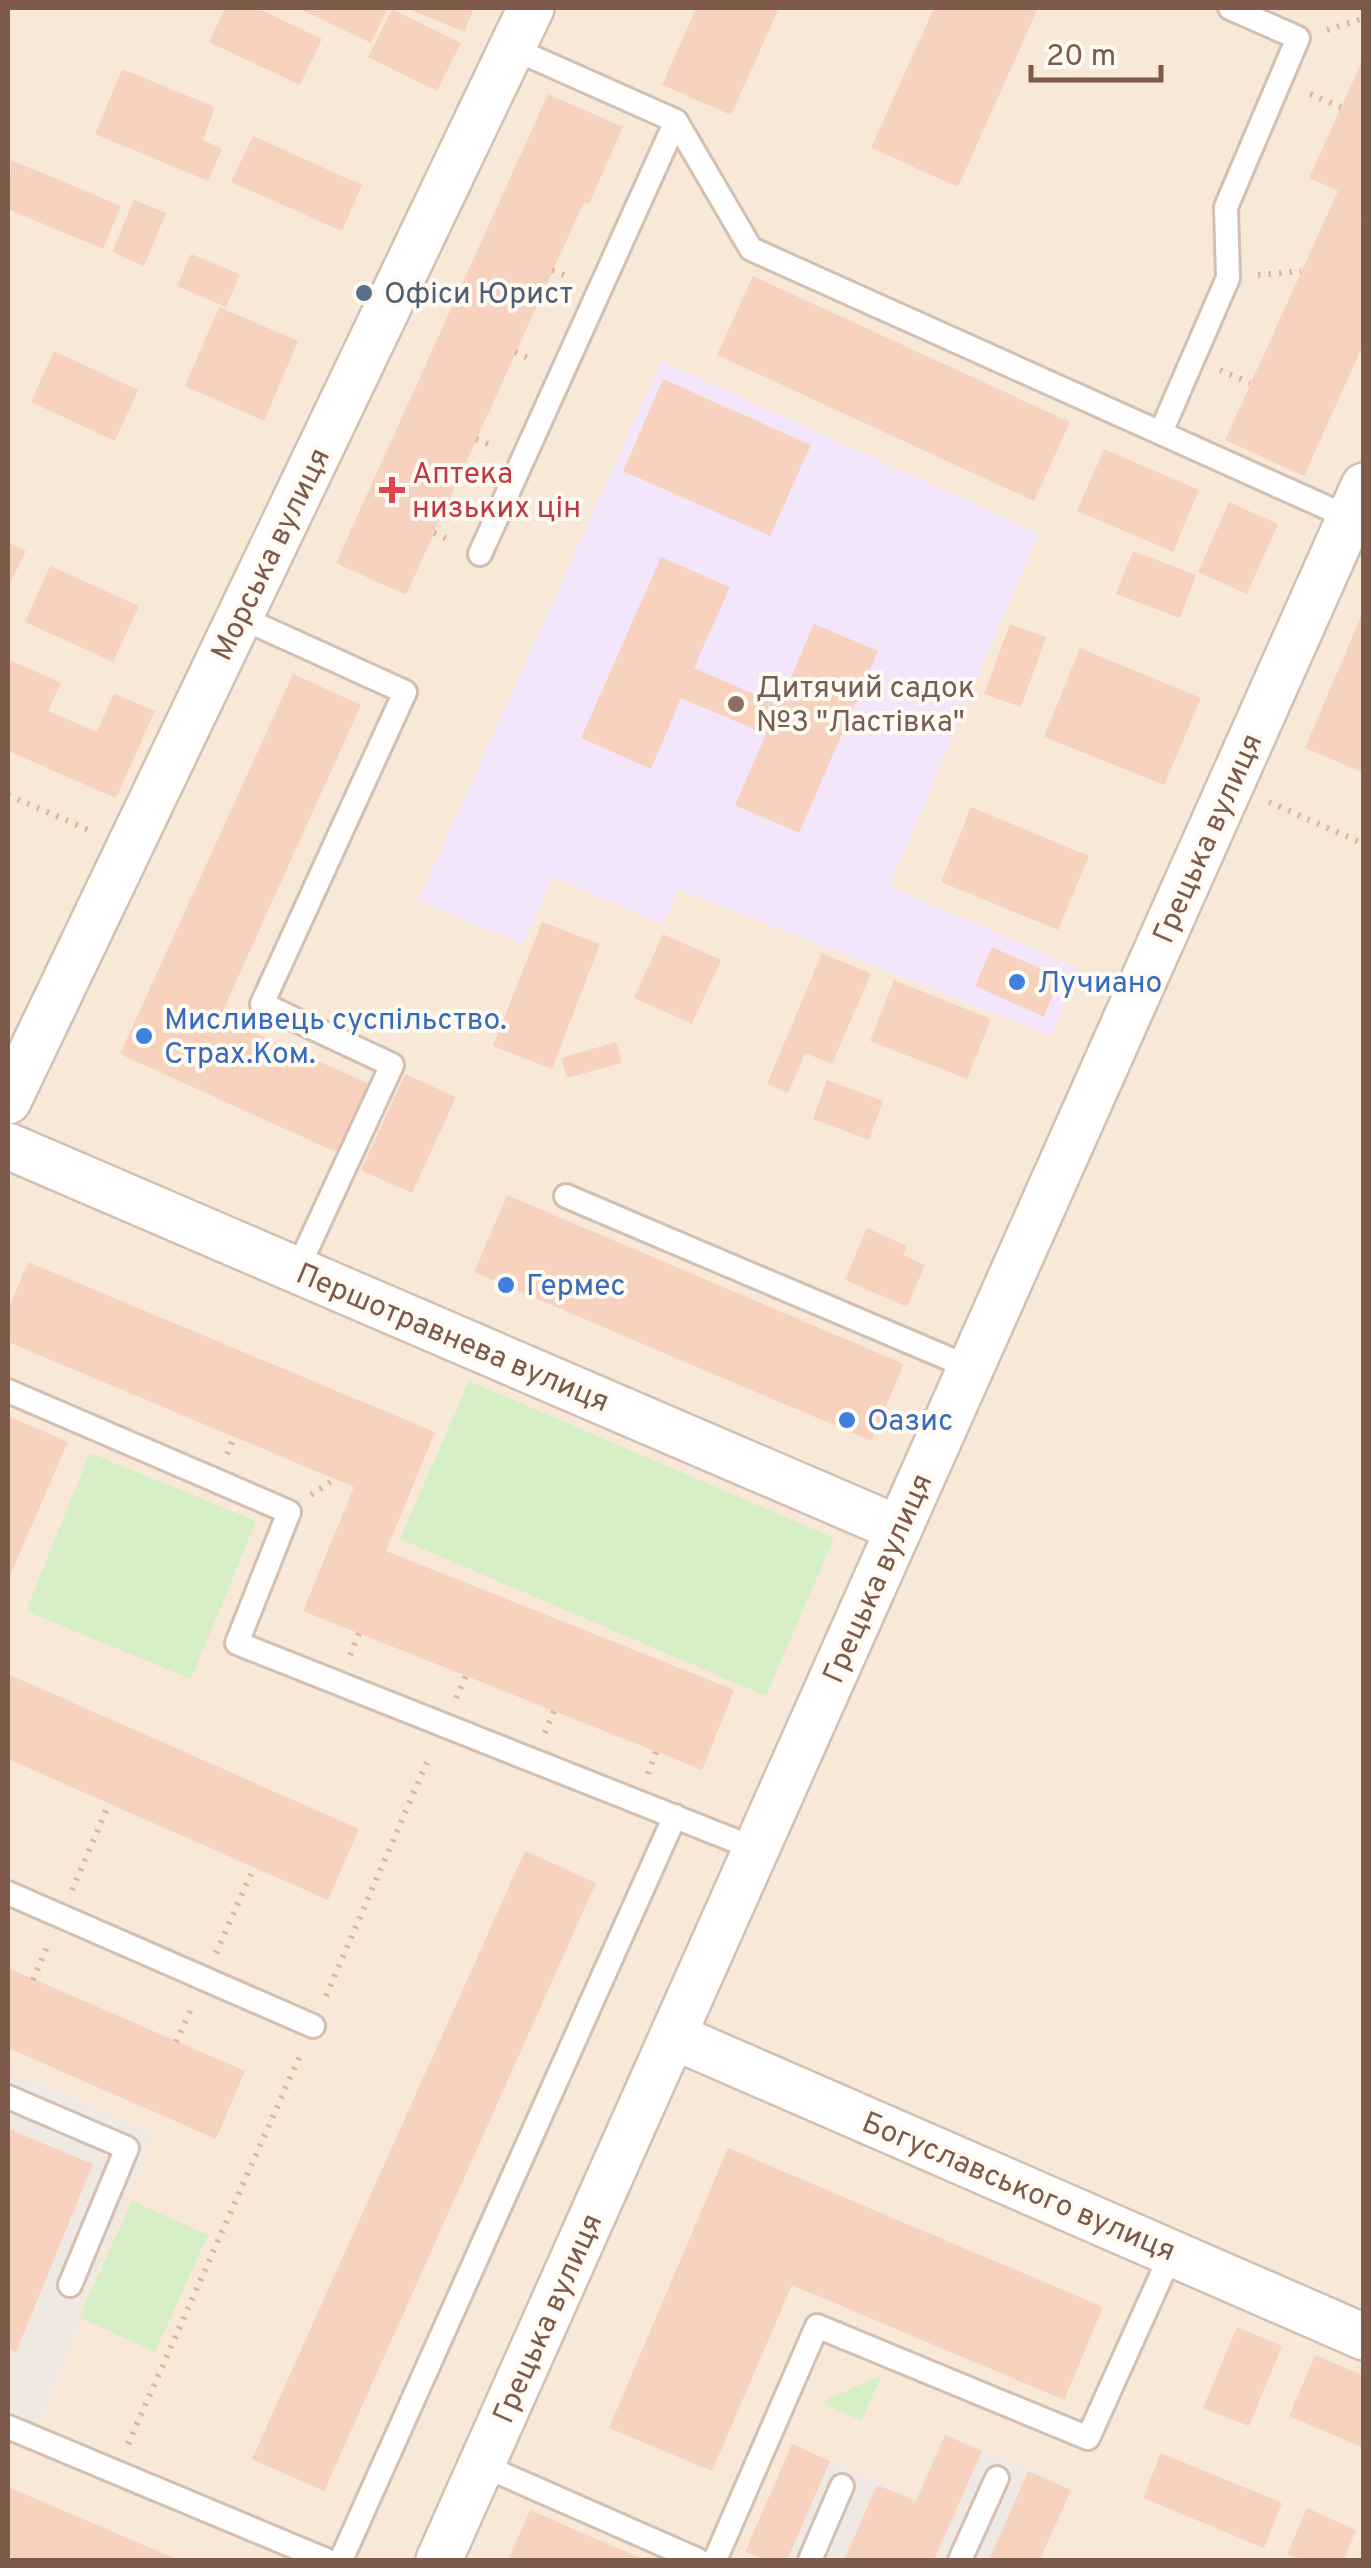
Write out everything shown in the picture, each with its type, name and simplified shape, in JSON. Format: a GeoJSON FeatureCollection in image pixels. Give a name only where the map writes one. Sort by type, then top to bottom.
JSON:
{"type":"FeatureCollection","features":[{"type":"Feature","properties":{"kind":"street","name":"Морська вулиця"},"geometry":{"type":"LineString","coordinates":[[8,1100],[531,8]]}},
{"type":"Feature","properties":{"kind":"street","name":"Грецька вулиця"},"geometry":{"type":"LineString","coordinates":[[439,2560],[1357,502]]}},
{"type":"Feature","properties":{"kind":"street","name":"Першотравнева вулиця"},"geometry":{"type":"LineString","coordinates":[[8,1146],[899,1529]]}},
{"type":"Feature","properties":{"kind":"street","name":"Богуславського вулиця"},"geometry":{"type":"LineString","coordinates":[[673,2036],[1364,2337]]}},
{"type":"Feature","properties":{"kind":"lane"},"geometry":{"type":"LineString","coordinates":[[1161,432],[1228,278],[1226,207],[1298,38],[1230,8]]}},
{"type":"Feature","properties":{"kind":"lane"},"geometry":{"type":"LineString","coordinates":[[512,48],[676,121],[752,249],[1161,432],[1357,502]]}},
{"type":"Feature","properties":{"kind":"lane"},"geometry":{"type":"LineString","coordinates":[[480,554],[676,121]]}},
{"type":"Feature","properties":{"kind":"lane"},"geometry":{"type":"LineString","coordinates":[[240,616],[405,692],[262,1004],[392,1064],[297,1270]]}},
{"type":"Feature","properties":{"kind":"lane"},"geometry":{"type":"LineString","coordinates":[[566,1196],[971,1368]]}},
{"type":"Feature","properties":{"kind":"lane"},"geometry":{"type":"LineString","coordinates":[[8,1391],[288,1512],[237,1643],[756,1849]]}},
{"type":"Feature","properties":{"kind":"lane"},"geometry":{"type":"LineString","coordinates":[[341,2560],[675,1816]]}},
{"type":"Feature","properties":{"kind":"lane"},"geometry":{"type":"LineString","coordinates":[[8,1893],[313,2026]]}},
{"type":"Feature","properties":{"kind":"lane"},"geometry":{"type":"LineString","coordinates":[[8,2097],[127,2148],[70,2285]]}},
{"type":"Feature","properties":{"kind":"lane"},"geometry":{"type":"LineString","coordinates":[[714,2560],[817,2326],[1088,2438],[1172,2252]]}},
{"type":"Feature","properties":{"kind":"lane"},"geometry":{"type":"LineString","coordinates":[[8,2428],[326,2560]]}},
{"type":"Feature","properties":{"kind":"lane"},"geometry":{"type":"LineString","coordinates":[[482,2464],[698,2560]]}},
{"type":"Feature","properties":{"kind":"lane"},"geometry":{"type":"LineString","coordinates":[[960,2560],[996,2478]]}},
{"type":"Feature","properties":{"kind":"lane"},"geometry":{"type":"LineString","coordinates":[[810,2560],[842,2486]]}},
{"type":"Feature","properties":{"kind":"path"},"geometry":{"type":"LineString","coordinates":[[1232,784],[1364,844]]}},
{"type":"Feature","properties":{"kind":"path"},"geometry":{"type":"LineString","coordinates":[[8,795],[129,848]]}},
{"type":"Feature","properties":{"kind":"path"},"geometry":{"type":"LineString","coordinates":[[115,2472],[444,1725]]}},
{"type":"Feature","properties":{"kind":"shaded area"},"geometry":{"type":"Polygon","coordinates":[[[8,8],[1363,8],[1363,2560],[8,2560],[8,8]]]}},
{"type":"Feature","properties":{"kind":"shaded area","name":"Дитячий садок №3 \"Ластівка\""},"geometry":{"type":"Polygon","coordinates":[[[661,361],[1039,533],[889,886],[1081,969],[1051,1036],[678,889],[662,925],[553,876],[523,944],[418,901],[661,361]]]}},
{"type":"Feature","properties":{"kind":"shaded area"},"geometry":{"type":"Polygon","coordinates":[[[8,2071],[155,2133],[77,2319],[82,2322],[35,2433],[8,2422],[8,2071]]]}},
{"type":"Feature","properties":{"kind":"shaded area"},"geometry":{"type":"Polygon","coordinates":[[[944,2433],[1073,2487],[1041,2560],[743,2560],[792,2444],[915,2497],[944,2433]]]}},
{"type":"Feature","properties":{"kind":"green space"},"geometry":{"type":"Polygon","coordinates":[[[469,1381],[834,1538],[766,1696],[400,1539],[469,1381]]]}},
{"type":"Feature","properties":{"kind":"green space"},"geometry":{"type":"Polygon","coordinates":[[[90,1453],[256,1521],[191,1679],[26,1611],[90,1453]]]}},
{"type":"Feature","properties":{"kind":"green space"},"geometry":{"type":"Polygon","coordinates":[[[132,2201],[208,2235],[155,2352],[79,2317],[132,2201]]]}},
{"type":"Feature","properties":{"kind":"green space"},"geometry":{"type":"Polygon","coordinates":[[[882,2375],[861,2421],[821,2402],[882,2375]]]}},
{"type":"Feature","properties":{"kind":"building"},"geometry":{"type":"Polygon","coordinates":[[[225,8],[257,8],[322,39],[300,85],[209,42],[225,8]]]}},
{"type":"Feature","properties":{"kind":"building"},"geometry":{"type":"Polygon","coordinates":[[[388,8],[371,43],[304,11],[388,8]]]}},
{"type":"Feature","properties":{"kind":"building"},"geometry":{"type":"Polygon","coordinates":[[[406,8],[474,8],[464,32],[406,8]]]}},
{"type":"Feature","properties":{"kind":"building"},"geometry":{"type":"Polygon","coordinates":[[[696,8],[779,8],[731,115],[662,85],[696,8]]]}},
{"type":"Feature","properties":{"kind":"building"},"geometry":{"type":"Polygon","coordinates":[[[934,8],[1038,8],[958,187],[871,148],[934,8]]]}},
{"type":"Feature","properties":{"kind":"building"},"geometry":{"type":"Polygon","coordinates":[[[392,9],[461,43],[437,91],[368,57],[392,9]]]}},
{"type":"Feature","properties":{"kind":"building"},"geometry":{"type":"Polygon","coordinates":[[[1364,57],[1364,216],[1360,224],[1364,226],[1364,343],[1304,476],[1225,440],[1338,191],[1309,178],[1364,57]]]}},
{"type":"Feature","properties":{"kind":"building"},"geometry":{"type":"Polygon","coordinates":[[[122,69],[215,107],[203,140],[222,149],[208,181],[95,134],[122,69]]]}},
{"type":"Feature","properties":{"kind":"building"},"geometry":{"type":"Polygon","coordinates":[[[548,94],[623,127],[589,204],[584,202],[406,595],[336,563],[548,94]]]}},
{"type":"Feature","properties":{"kind":"building"},"geometry":{"type":"Polygon","coordinates":[[[253,136],[362,185],[342,231],[231,182],[253,136]]]}},
{"type":"Feature","properties":{"kind":"building"},"geometry":{"type":"Polygon","coordinates":[[[11,160],[121,206],[103,249],[8,209],[11,160]]]}},
{"type":"Feature","properties":{"kind":"building"},"geometry":{"type":"Polygon","coordinates":[[[134,200],[166,213],[144,266],[112,252],[134,200]]]}},
{"type":"Feature","properties":{"kind":"building"},"geometry":{"type":"Polygon","coordinates":[[[191,254],[240,274],[226,307],[177,286],[191,254]]]}},
{"type":"Feature","properties":{"kind":"building"},"geometry":{"type":"Polygon","coordinates":[[[753,276],[1070,422],[1034,501],[717,355],[753,276]]]}},
{"type":"Feature","properties":{"kind":"building"},"geometry":{"type":"Polygon","coordinates":[[[219,307],[298,341],[264,421],[185,386],[219,307]]]}},
{"type":"Feature","properties":{"kind":"building"},"geometry":{"type":"Polygon","coordinates":[[[54,351],[138,390],[115,441],[31,402],[54,351]]]}},
{"type":"Feature","properties":{"kind":"building"},"geometry":{"type":"Polygon","coordinates":[[[663,379],[811,445],[770,536],[623,471],[663,379]]]}},
{"type":"Feature","properties":{"kind":"building"},"geometry":{"type":"Polygon","coordinates":[[[1104,449],[1199,490],[1173,552],[1077,511],[1104,449]]]}},
{"type":"Feature","properties":{"kind":"building"},"geometry":{"type":"Polygon","coordinates":[[[1229,502],[1278,524],[1247,594],[1198,572],[1229,502]]]}},
{"type":"Feature","properties":{"kind":"building"},"geometry":{"type":"Polygon","coordinates":[[[8,542],[26,551],[11,581],[8,579],[8,542]]]}},
{"type":"Feature","properties":{"kind":"building"},"geometry":{"type":"Polygon","coordinates":[[[1133,551],[1196,575],[1180,618],[1116,594],[1133,551]]]}},
{"type":"Feature","properties":{"kind":"building"},"geometry":{"type":"Polygon","coordinates":[[[661,557],[730,587],[694,668],[779,705],[814,624],[878,651],[799,833],[735,805],[766,734],[681,698],[651,769],[581,738],[661,557]]]}},
{"type":"Feature","properties":{"kind":"building"},"geometry":{"type":"Polygon","coordinates":[[[50,566],[139,606],[113,662],[25,622],[50,566]]]}},
{"type":"Feature","properties":{"kind":"building"},"geometry":{"type":"Polygon","coordinates":[[[1364,612],[1364,773],[1305,748],[1364,612]]]}},
{"type":"Feature","properties":{"kind":"building"},"geometry":{"type":"Polygon","coordinates":[[[1010,624],[1046,637],[1021,707],[984,694],[1010,624]]]}},
{"type":"Feature","properties":{"kind":"building"},"geometry":{"type":"Polygon","coordinates":[[[1080,648],[1201,698],[1164,785],[1044,737],[1080,648]]]}},
{"type":"Feature","properties":{"kind":"building"},"geometry":{"type":"Polygon","coordinates":[[[8,659],[61,683],[48,711],[97,732],[114,693],[155,711],[116,798],[8,751],[8,659]]]}},
{"type":"Feature","properties":{"kind":"building"},"geometry":{"type":"Polygon","coordinates":[[[293,674],[361,705],[220,1017],[369,1084],[338,1153],[120,1054],[293,674]]]}},
{"type":"Feature","properties":{"kind":"building"},"geometry":{"type":"Polygon","coordinates":[[[971,807],[1089,856],[1058,930],[941,882],[971,807]]]}},
{"type":"Feature","properties":{"kind":"building"},"geometry":{"type":"Polygon","coordinates":[[[542,922],[600,944],[552,1069],[493,1046],[542,922]]]}},
{"type":"Feature","properties":{"kind":"building"},"geometry":{"type":"Polygon","coordinates":[[[663,934],[721,960],[692,1024],[634,998],[663,934]]]}},
{"type":"Feature","properties":{"kind":"building","name":"Лучиано"},"geometry":{"type":"Polygon","coordinates":[[[992,947],[1060,977],[1044,1017],[975,986],[992,947]]]}},
{"type":"Feature","properties":{"kind":"building"},"geometry":{"type":"Polygon","coordinates":[[[822,953],[871,974],[832,1064],[805,1053],[788,1093],[767,1084],[822,953]]]}},
{"type":"Feature","properties":{"kind":"building"},"geometry":{"type":"Polygon","coordinates":[[[894,980],[991,1019],[967,1079],[870,1041],[894,980]]]}},
{"type":"Feature","properties":{"kind":"building"},"geometry":{"type":"Polygon","coordinates":[[[616,1042],[622,1063],[567,1078],[561,1058],[616,1042]]]}},
{"type":"Feature","properties":{"kind":"building"},"geometry":{"type":"Polygon","coordinates":[[[405,1074],[456,1097],[412,1193],[361,1170],[405,1074]]]}},
{"type":"Feature","properties":{"kind":"building"},"geometry":{"type":"Polygon","coordinates":[[[827,1080],[883,1101],[869,1140],[813,1119],[827,1080]]]}},
{"type":"Feature","properties":{"kind":"building"},"geometry":{"type":"Polygon","coordinates":[[[507,1195],[904,1364],[871,1441],[474,1272],[507,1195]]]}},
{"type":"Feature","properties":{"kind":"building"},"geometry":{"type":"Polygon","coordinates":[[[867,1228],[907,1246],[903,1255],[925,1265],[907,1307],[845,1280],[867,1228]]]}},
{"type":"Feature","properties":{"kind":"building"},"geometry":{"type":"Polygon","coordinates":[[[28,1262],[435,1432],[386,1551],[734,1690],[702,1770],[303,1611],[354,1487],[8,1342],[8,1310],[28,1262]]]}},
{"type":"Feature","properties":{"kind":"building"},"geometry":{"type":"Polygon","coordinates":[[[8,1416],[68,1442],[8,1580],[8,1416]]]}},
{"type":"Feature","properties":{"kind":"building"},"geometry":{"type":"Polygon","coordinates":[[[8,1674],[359,1829],[328,1900],[8,1759],[8,1674]]]}},
{"type":"Feature","properties":{"kind":"building"},"geometry":{"type":"Polygon","coordinates":[[[525,1851],[596,1883],[324,2491],[252,2459],[525,1851]]]}},
{"type":"Feature","properties":{"kind":"building"},"geometry":{"type":"Polygon","coordinates":[[[8,1968],[245,2071],[216,2139],[8,2048],[8,1968]]]}},
{"type":"Feature","properties":{"kind":"building"},"geometry":{"type":"Polygon","coordinates":[[[8,2129],[93,2164],[16,2352],[8,2348],[8,2129]]]}},
{"type":"Feature","properties":{"kind":"building"},"geometry":{"type":"Polygon","coordinates":[[[728,2148],[1103,2307],[1064,2400],[792,2285],[712,2471],[609,2428],[728,2148]]]}},
{"type":"Feature","properties":{"kind":"building"},"geometry":{"type":"Polygon","coordinates":[[[1237,2327],[1282,2346],[1249,2426],[1203,2408],[1237,2327]]]}},
{"type":"Feature","properties":{"kind":"building"},"geometry":{"type":"Polygon","coordinates":[[[1315,2355],[1364,2376],[1364,2448],[1289,2416],[1315,2355]]]}},
{"type":"Feature","properties":{"kind":"building"},"geometry":{"type":"Polygon","coordinates":[[[945,2435],[982,2451],[934,2560],[844,2560],[877,2485],[916,2501],[945,2435]]]}},
{"type":"Feature","properties":{"kind":"building"},"geometry":{"type":"Polygon","coordinates":[[[792,2444],[830,2461],[787,2560],[765,2560],[745,2552],[792,2444]]]}},
{"type":"Feature","properties":{"kind":"building"},"geometry":{"type":"Polygon","coordinates":[[[1161,2453],[1282,2503],[1264,2548],[1143,2498],[1161,2453]]]}},
{"type":"Feature","properties":{"kind":"building"},"geometry":{"type":"Polygon","coordinates":[[[1028,2471],[1071,2490],[1040,2560],[989,2560],[1028,2471]]]}},
{"type":"Feature","properties":{"kind":"building"},"geometry":{"type":"Polygon","coordinates":[[[8,2487],[118,2534],[179,2560],[8,2560],[8,2487]]]}},
{"type":"Feature","properties":{"kind":"building"},"geometry":{"type":"Polygon","coordinates":[[[1307,2508],[1356,2530],[1344,2560],[1303,2560],[1287,2554],[1307,2508]]]}},
{"type":"Feature","properties":{"kind":"building"},"geometry":{"type":"Polygon","coordinates":[[[530,2510],[617,2548],[646,2560],[508,2560],[530,2510]]]}},
{"type":"Feature","properties":{"kind":"place","name":"Офіси Юрист"},"geometry":{"type":"Point","coordinates":[364,293]}},
{"type":"Feature","properties":{"kind":"place","name":"Аптека низьких цін"},"geometry":{"type":"Point","coordinates":[392,490]}},
{"type":"Feature","properties":{"kind":"place","name":"Дитячий садок №3 \"Ластівка\""},"geometry":{"type":"Point","coordinates":[736,704]}},
{"type":"Feature","properties":{"kind":"place","name":"Лучиано"},"geometry":{"type":"Point","coordinates":[1017,982]}},
{"type":"Feature","properties":{"kind":"place","name":"Мисливець суспільство. Страх.Ком."},"geometry":{"type":"Point","coordinates":[144,1036]}},
{"type":"Feature","properties":{"kind":"place","name":"Гермес"},"geometry":{"type":"Point","coordinates":[506,1285]}},
{"type":"Feature","properties":{"kind":"place","name":"Оазис"},"geometry":{"type":"Point","coordinates":[847,1420]}}]}
